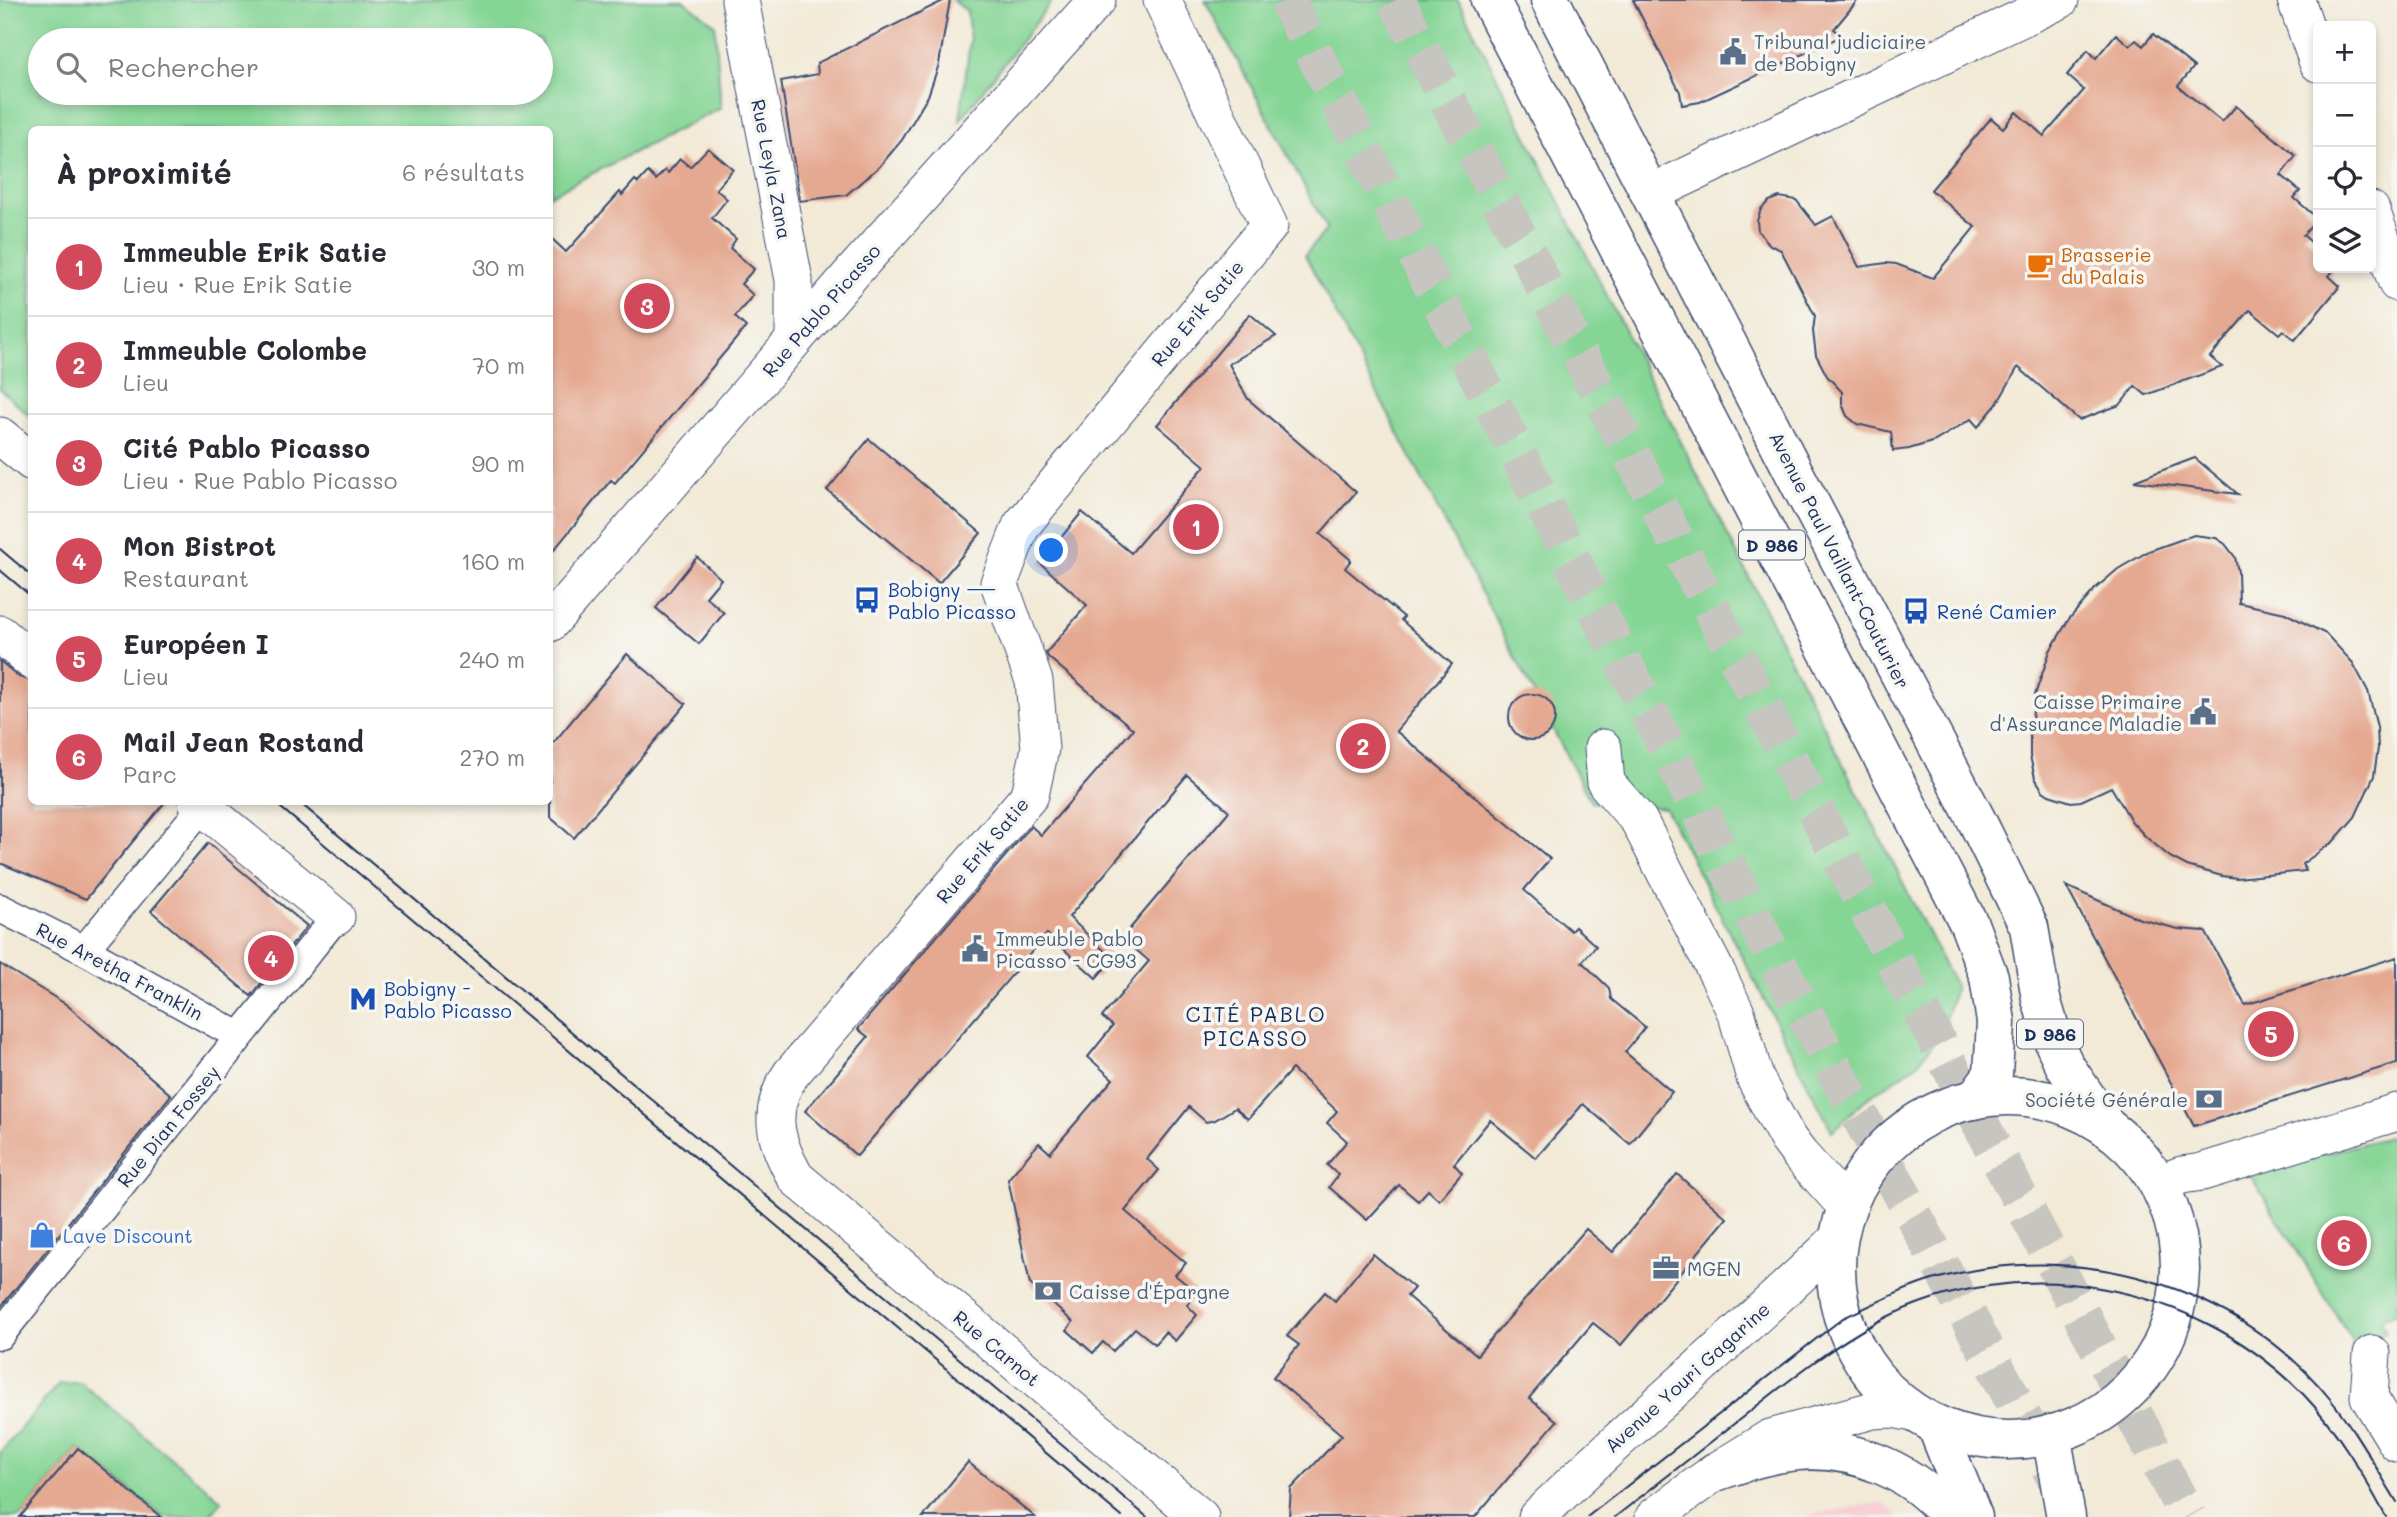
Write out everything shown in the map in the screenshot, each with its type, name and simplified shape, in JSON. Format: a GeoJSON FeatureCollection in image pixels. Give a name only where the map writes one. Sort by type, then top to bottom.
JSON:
{"type":"FeatureCollection","features":[{"type":"Feature","properties":{"kind":"main road","name":"D 986"},"geometry":{"type":"LineString","coordinates":[[1490,0],[1969,923],[1989,977],[1996,1022],[1993,1074],[1974,1100]]}},
{"type":"Feature","properties":{"kind":"main road","name":"Avenue Paul Vaillant-Couturier"},"geometry":{"type":"LineString","coordinates":[[1550,0],[1977,821],[2029,928],[2046,1024],[2065,1066],[2106,1126]]}},
{"type":"Feature","properties":{"kind":"main road","name":"Avenue Paul Vaillant-Couturier"},"geometry":{"type":"LineString","coordinates":[[2006,1097],[2054,1101],[2079,1110],[2106,1126],[2136,1154],[2159,1183],[2169,1203],[2176,1228],[2181,1266],[2175,1308],[2168,1331],[2155,1356],[2137,1381],[2104,1410],[2079,1424],[2051,1434],[2025,1439],[1984,1439],[1957,1433],[1925,1419],[1882,1388],[1870,1374],[1850,1338],[1838,1297],[1835,1270],[1842,1223],[1866,1168],[1919,1116],[1947,1105],[1974,1100],[2006,1097]]}},
{"type":"Feature","properties":{"kind":"main road"},"geometry":{"type":"LineString","coordinates":[[1925,1419],[1973,1517]]}},
{"type":"Feature","properties":{"kind":"main road"},"geometry":{"type":"LineString","coordinates":[[2051,1434],[2066,1517]]}},
{"type":"Feature","properties":{"kind":"main road"},"geometry":{"type":"LineString","coordinates":[[1715,1472],[1784,1452],[1835,1452],[1877,1463],[1897,1473],[1931,1497],[1950,1517]]}},
{"type":"Feature","properties":{"kind":"street","name":"Rue Leyla Zana"},"geometry":{"type":"LineString","coordinates":[[740,0],[793,280],[794,340]]}},
{"type":"Feature","properties":{"kind":"street","name":"Rue Pablo Picasso"},"geometry":{"type":"LineString","coordinates":[[553,620],[794,340],[1097,0]]}},
{"type":"Feature","properties":{"kind":"street","name":"Rue Erik Satie"},"geometry":{"type":"LineString","coordinates":[[796,1178],[776,1135],[777,1104],[784,1084],[1030,795],[1040,748],[1034,681],[999,583],[1021,526],[1269,226],[1162,0]]}},
{"type":"Feature","properties":{"kind":"street"},"geometry":{"type":"LineString","coordinates":[[1651,193],[2060,0]]}},
{"type":"Feature","properties":{"kind":"street"},"geometry":{"type":"LineString","coordinates":[[2296,0],[2313,49]]}},
{"type":"Feature","properties":{"kind":"street"},"geometry":{"type":"LineString","coordinates":[[2376,224],[2397,283]]}},
{"type":"Feature","properties":{"kind":"street"},"geometry":{"type":"LineString","coordinates":[[0,436],[28,459]]}},
{"type":"Feature","properties":{"kind":"street"},"geometry":{"type":"LineString","coordinates":[[0,634],[28,658]]}},
{"type":"Feature","properties":{"kind":"street"},"geometry":{"type":"LineString","coordinates":[[1602,748],[1606,783],[1639,821],[1718,975],[1737,1015],[1755,1079],[1788,1139],[1842,1223]]}},
{"type":"Feature","properties":{"kind":"street"},"geometry":{"type":"LineString","coordinates":[[84,950],[199,805]]}},
{"type":"Feature","properties":{"kind":"street"},"geometry":{"type":"LineString","coordinates":[[201,805],[336,917]]}},
{"type":"Feature","properties":{"kind":"street","name":"Rue Aretha Franklin"},"geometry":{"type":"LineString","coordinates":[[0,908],[84,950],[239,1036]]}},
{"type":"Feature","properties":{"kind":"street","name":"Rue Dian Fossey"},"geometry":{"type":"LineString","coordinates":[[0,1335],[336,917]]}},
{"type":"Feature","properties":{"kind":"street"},"geometry":{"type":"LineString","coordinates":[[2159,1183],[2397,1112]]}},
{"type":"Feature","properties":{"kind":"street","name":"Rue Carnot"},"geometry":{"type":"LineString","coordinates":[[796,1178],[1200,1517]]}},
{"type":"Feature","properties":{"kind":"street","name":"Avenue Youri Gagarine"},"geometry":{"type":"LineString","coordinates":[[1537,1517],[1603,1452],[1782,1293],[1842,1223]]}},
{"type":"Feature","properties":{"kind":"street"},"geometry":{"type":"LineString","coordinates":[[2372,1354],[2369,1397],[2397,1443]]}},
{"type":"Feature","properties":{"kind":"street"},"geometry":{"type":"LineString","coordinates":[[1654,1517],[1715,1472],[1770,1438],[1873,1410],[1893,1409],[1925,1419]]}},
{"type":"Feature","properties":{"kind":"shaded area"},"geometry":{"type":"Polygon","coordinates":[[[1883,1502],[1899,1517],[1797,1517],[1883,1502]]]}},
{"type":"Feature","properties":{"kind":"green space"},"geometry":{"type":"Polygon","coordinates":[[[0,0],[683,0],[715,24],[721,108],[553,193],[553,126],[28,126],[28,414],[0,389],[0,0]]]}},
{"type":"Feature","properties":{"kind":"green space"},"geometry":{"type":"Polygon","coordinates":[[[952,0],[1053,0],[960,120],[970,40],[967,11],[952,0]]]}},
{"type":"Feature","properties":{"kind":"green space"},"geometry":{"type":"Polygon","coordinates":[[[1205,0],[1458,0],[1955,986],[1949,1008],[1929,1050],[1908,1071],[1873,1094],[1832,1131],[1665,808],[1591,802],[1305,255],[1327,229],[1205,0]]]}},
{"type":"Feature","properties":{"kind":"green space"},"geometry":{"type":"Polygon","coordinates":[[[2397,1135],[2397,1313],[2381,1319],[2386,1332],[2353,1342],[2249,1173],[2397,1135]]]}},
{"type":"Feature","properties":{"kind":"green space"},"geometry":{"type":"Polygon","coordinates":[[[80,1382],[222,1501],[208,1517],[163,1517],[78,1448],[20,1517],[0,1517],[0,1453],[59,1383],[80,1382]]]}},
{"type":"Feature","properties":{"kind":"building"},"geometry":{"type":"Polygon","coordinates":[[[945,0],[950,0],[939,64],[928,96],[902,140],[880,166],[846,195],[800,201],[781,81],[818,74],[817,63],[945,0]]]}},
{"type":"Feature","properties":{"kind":"building","name":"Tribunal judiciaire de Bobigny"},"geometry":{"type":"Polygon","coordinates":[[[1633,0],[1858,0],[1834,29],[1842,36],[1700,102],[1682,105],[1680,92],[1633,0]]]}},
{"type":"Feature","properties":{"kind":"building"},"geometry":{"type":"Polygon","coordinates":[[[2116,34],[2130,46],[2136,40],[2143,46],[2153,34],[2194,67],[2178,86],[2222,122],[2236,106],[2296,156],[2281,175],[2300,191],[2294,198],[2313,215],[2313,224],[2303,235],[2313,244],[2313,273],[2331,273],[2329,276],[2340,286],[2295,340],[2283,330],[2279,334],[2250,310],[2210,357],[2222,367],[2146,395],[2135,386],[2120,405],[2079,420],[2018,367],[1997,404],[1978,427],[1971,419],[1935,441],[1893,451],[1891,432],[1857,424],[1847,416],[1842,404],[1842,392],[1827,376],[1816,355],[1813,331],[1815,316],[1781,250],[1770,245],[1758,231],[1757,221],[1761,209],[1769,201],[1779,197],[1796,200],[1816,225],[1833,216],[1859,267],[1896,264],[1933,278],[1975,227],[1931,190],[1991,118],[2003,128],[2016,112],[2044,136],[2084,90],[2067,75],[2088,50],[2096,58],[2116,34]]]}},
{"type":"Feature","properties":{"kind":"building"},"geometry":{"type":"Polygon","coordinates":[[[708,148],[733,169],[716,189],[727,199],[712,218],[736,239],[730,248],[754,269],[741,284],[753,295],[735,317],[746,327],[615,483],[611,480],[553,551],[553,240],[566,252],[620,192],[622,195],[635,180],[638,183],[648,172],[656,180],[665,170],[668,173],[680,159],[690,167],[708,148]]]}},
{"type":"Feature","properties":{"kind":"building"},"geometry":{"type":"Polygon","coordinates":[[[1250,314],[1276,336],[1229,364],[1248,399],[1356,492],[1320,534],[1351,560],[1345,568],[1404,617],[1401,620],[1452,664],[1396,731],[1550,859],[1524,890],[1571,931],[1575,927],[1596,946],[1582,962],[1609,988],[1611,999],[1645,1027],[1625,1052],[1672,1092],[1630,1144],[1583,1104],[1536,1158],[1490,1120],[1454,1164],[1462,1173],[1439,1200],[1428,1190],[1418,1201],[1399,1185],[1367,1220],[1329,1187],[1338,1175],[1327,1165],[1347,1141],[1327,1123],[1337,1111],[1292,1069],[1248,1119],[1235,1108],[1215,1120],[1206,1122],[1189,1107],[1147,1159],[1159,1170],[1125,1211],[1186,1263],[1175,1275],[1197,1293],[1187,1305],[1197,1315],[1175,1341],[1165,1332],[1155,1344],[1135,1328],[1113,1351],[1103,1342],[1093,1353],[1067,1330],[1073,1322],[1030,1284],[1008,1179],[1039,1143],[1050,1153],[1113,1079],[1088,1057],[1113,1026],[1102,1017],[1149,961],[1122,938],[1229,811],[1187,775],[1069,917],[1113,959],[1096,978],[1047,934],[857,1156],[805,1111],[868,1037],[858,1029],[1031,826],[1041,835],[1133,729],[1048,657],[1046,653],[1087,605],[1040,563],[1082,512],[1131,553],[1205,466],[1157,425],[1250,314]]]}},
{"type":"Feature","properties":{"kind":"building"},"geometry":{"type":"Polygon","coordinates":[[[869,439],[981,533],[939,583],[827,490],[869,439]]]}},
{"type":"Feature","properties":{"kind":"building"},"geometry":{"type":"Polygon","coordinates":[[[2195,458],[2238,494],[2134,481],[2195,458]]]}},
{"type":"Feature","properties":{"kind":"building","name":"Caisse Primaire d'Assurance Maladie"},"geometry":{"type":"Polygon","coordinates":[[[2194,535],[2216,538],[2225,544],[2235,557],[2239,603],[2285,613],[2326,634],[2353,663],[2368,691],[2377,727],[2378,748],[2374,776],[2355,817],[2333,842],[2302,864],[2306,871],[2237,878],[2187,866],[2170,857],[2146,837],[2132,822],[2111,787],[2081,801],[2071,802],[2043,791],[2035,778],[2030,756],[2030,736],[2035,695],[2050,651],[2069,619],[2096,588],[2118,569],[2149,551],[2194,535]]]}},
{"type":"Feature","properties":{"kind":"building"},"geometry":{"type":"Polygon","coordinates":[[[697,557],[721,579],[706,597],[724,613],[699,644],[656,608],[697,557]]]}},
{"type":"Feature","properties":{"kind":"building"},"geometry":{"type":"Polygon","coordinates":[[[627,654],[686,704],[574,838],[550,817],[550,805],[553,805],[553,743],[627,654]]]}},
{"type":"Feature","properties":{"kind":"building"},"geometry":{"type":"Polygon","coordinates":[[[0,661],[19,677],[28,680],[28,805],[163,805],[86,899],[0,863],[0,661]]]}},
{"type":"Feature","properties":{"kind":"building"},"geometry":{"type":"Polygon","coordinates":[[[1532,694],[1548,701],[1555,717],[1548,733],[1532,740],[1516,733],[1509,717],[1516,701],[1532,694]]]}},
{"type":"Feature","properties":{"kind":"building"},"geometry":{"type":"Polygon","coordinates":[[[208,843],[307,926],[251,996],[151,911],[208,843]]]}},
{"type":"Feature","properties":{"kind":"building"},"geometry":{"type":"Polygon","coordinates":[[[2066,886],[2140,919],[2178,929],[2205,931],[2245,1005],[2397,957],[2397,1063],[2194,1126],[2066,886]]]}},
{"type":"Feature","properties":{"kind":"building"},"geometry":{"type":"Polygon","coordinates":[[[0,964],[67,1005],[171,1095],[0,1308],[0,964]]]}},
{"type":"Feature","properties":{"kind":"building"},"geometry":{"type":"Polygon","coordinates":[[[1677,1174],[1727,1218],[1621,1345],[1593,1323],[1529,1398],[1557,1421],[1475,1517],[1289,1517],[1291,1489],[1342,1435],[1273,1377],[1299,1345],[1287,1336],[1325,1292],[1335,1301],[1373,1254],[1414,1288],[1407,1296],[1477,1355],[1586,1229],[1613,1252],[1677,1174]]]}},
{"type":"Feature","properties":{"kind":"building"},"geometry":{"type":"Polygon","coordinates":[[[78,1448],[161,1517],[20,1517],[78,1448]]]}},
{"type":"Feature","properties":{"kind":"building"},"geometry":{"type":"Polygon","coordinates":[[[968,1462],[1035,1517],[923,1517],[968,1462]]]}},
{"type":"Feature","properties":{"kind":"tunnel"},"geometry":{"type":"LineString","coordinates":[[1287,0],[1769,948],[2056,1479]]}},
{"type":"Feature","properties":{"kind":"tunnel"},"geometry":{"type":"LineString","coordinates":[[1396,0],[1856,888],[2188,1517]]}},
{"type":"Feature","properties":{"kind":"tram line"},"geometry":{"type":"LineString","coordinates":[[0,549],[28,573]]}},
{"type":"Feature","properties":{"kind":"tram line"},"geometry":{"type":"LineString","coordinates":[[0,570],[28,594]]}},
{"type":"Feature","properties":{"kind":"tram line"},"geometry":{"type":"LineString","coordinates":[[278,805],[1122,1517]]}},
{"type":"Feature","properties":{"kind":"tram line"},"geometry":{"type":"LineString","coordinates":[[303,805],[1147,1517]]}},
{"type":"Feature","properties":{"kind":"tram line"},"geometry":{"type":"LineString","coordinates":[[1587,1517],[1843,1318],[1936,1279],[1989,1268],[2044,1264],[2098,1269],[2152,1281],[2203,1300],[2250,1327],[2293,1360],[2331,1400],[2397,1502]]}},
{"type":"Feature","properties":{"kind":"tram line"},"geometry":{"type":"LineString","coordinates":[[1615,1517],[1776,1390],[1843,1342],[1879,1321],[1933,1299],[1989,1286],[2046,1283],[2103,1288],[2158,1303],[2211,1326],[2259,1356],[2303,1394],[2327,1422],[2359,1468],[2386,1517]]}},
{"type":"Feature","properties":{"kind":"place","name":"Tribunal judiciaire de Bobigny"},"geometry":{"type":"Point","coordinates":[1733,52]}},
{"type":"Feature","properties":{"kind":"place","name":"Brasserie du Palais"},"geometry":{"type":"Point","coordinates":[2040,265]}},
{"type":"Feature","properties":{"kind":"place","name":"Cité Pablo Picasso"},"geometry":{"type":"Point","coordinates":[647,306]}},
{"type":"Feature","properties":{"kind":"place","name":"Immeuble Erik Satie"},"geometry":{"type":"Point","coordinates":[1196,527]}},
{"type":"Feature","properties":{"kind":"place","name":"Bobigny — Pablo Picasso"},"geometry":{"type":"Point","coordinates":[867,600]}},
{"type":"Feature","properties":{"kind":"place","name":"René Camier"},"geometry":{"type":"Point","coordinates":[1916,611]}},
{"type":"Feature","properties":{"kind":"place","name":"Caisse Primaire d'Assurance Maladie"},"geometry":{"type":"Point","coordinates":[2203,712]}},
{"type":"Feature","properties":{"kind":"place","name":"Immeuble Colombe"},"geometry":{"type":"Point","coordinates":[1363,746]}},
{"type":"Feature","properties":{"kind":"place","name":"Immeuble Pablo Picasso - CG93"},"geometry":{"type":"Point","coordinates":[975,949]}},
{"type":"Feature","properties":{"kind":"place","name":"Mon Bistrot"},"geometry":{"type":"Point","coordinates":[271,958]}},
{"type":"Feature","properties":{"kind":"place","name":"Bobigny - Pablo Picasso"},"geometry":{"type":"Point","coordinates":[363,999]}},
{"type":"Feature","properties":{"kind":"place","name":"Européen I"},"geometry":{"type":"Point","coordinates":[2271,1034]}},
{"type":"Feature","properties":{"kind":"place","name":"Société Générale"},"geometry":{"type":"Point","coordinates":[2209,1099]}},
{"type":"Feature","properties":{"kind":"place","name":"Lave Discount"},"geometry":{"type":"Point","coordinates":[42,1235]}},
{"type":"Feature","properties":{"kind":"place","name":"Mail Jean Rostand"},"geometry":{"type":"Point","coordinates":[2344,1243]}},
{"type":"Feature","properties":{"kind":"place","name":"MGEN"},"geometry":{"type":"Point","coordinates":[1666,1268]}},
{"type":"Feature","properties":{"kind":"place","name":"Caisse d'Épargne"},"geometry":{"type":"Point","coordinates":[1048,1291]}},
{"type":"Feature","properties":{"kind":"district","name":"CITÉ PABLO PICASSO"},"geometry":{"type":"Point","coordinates":[1256,1025]}}]}
